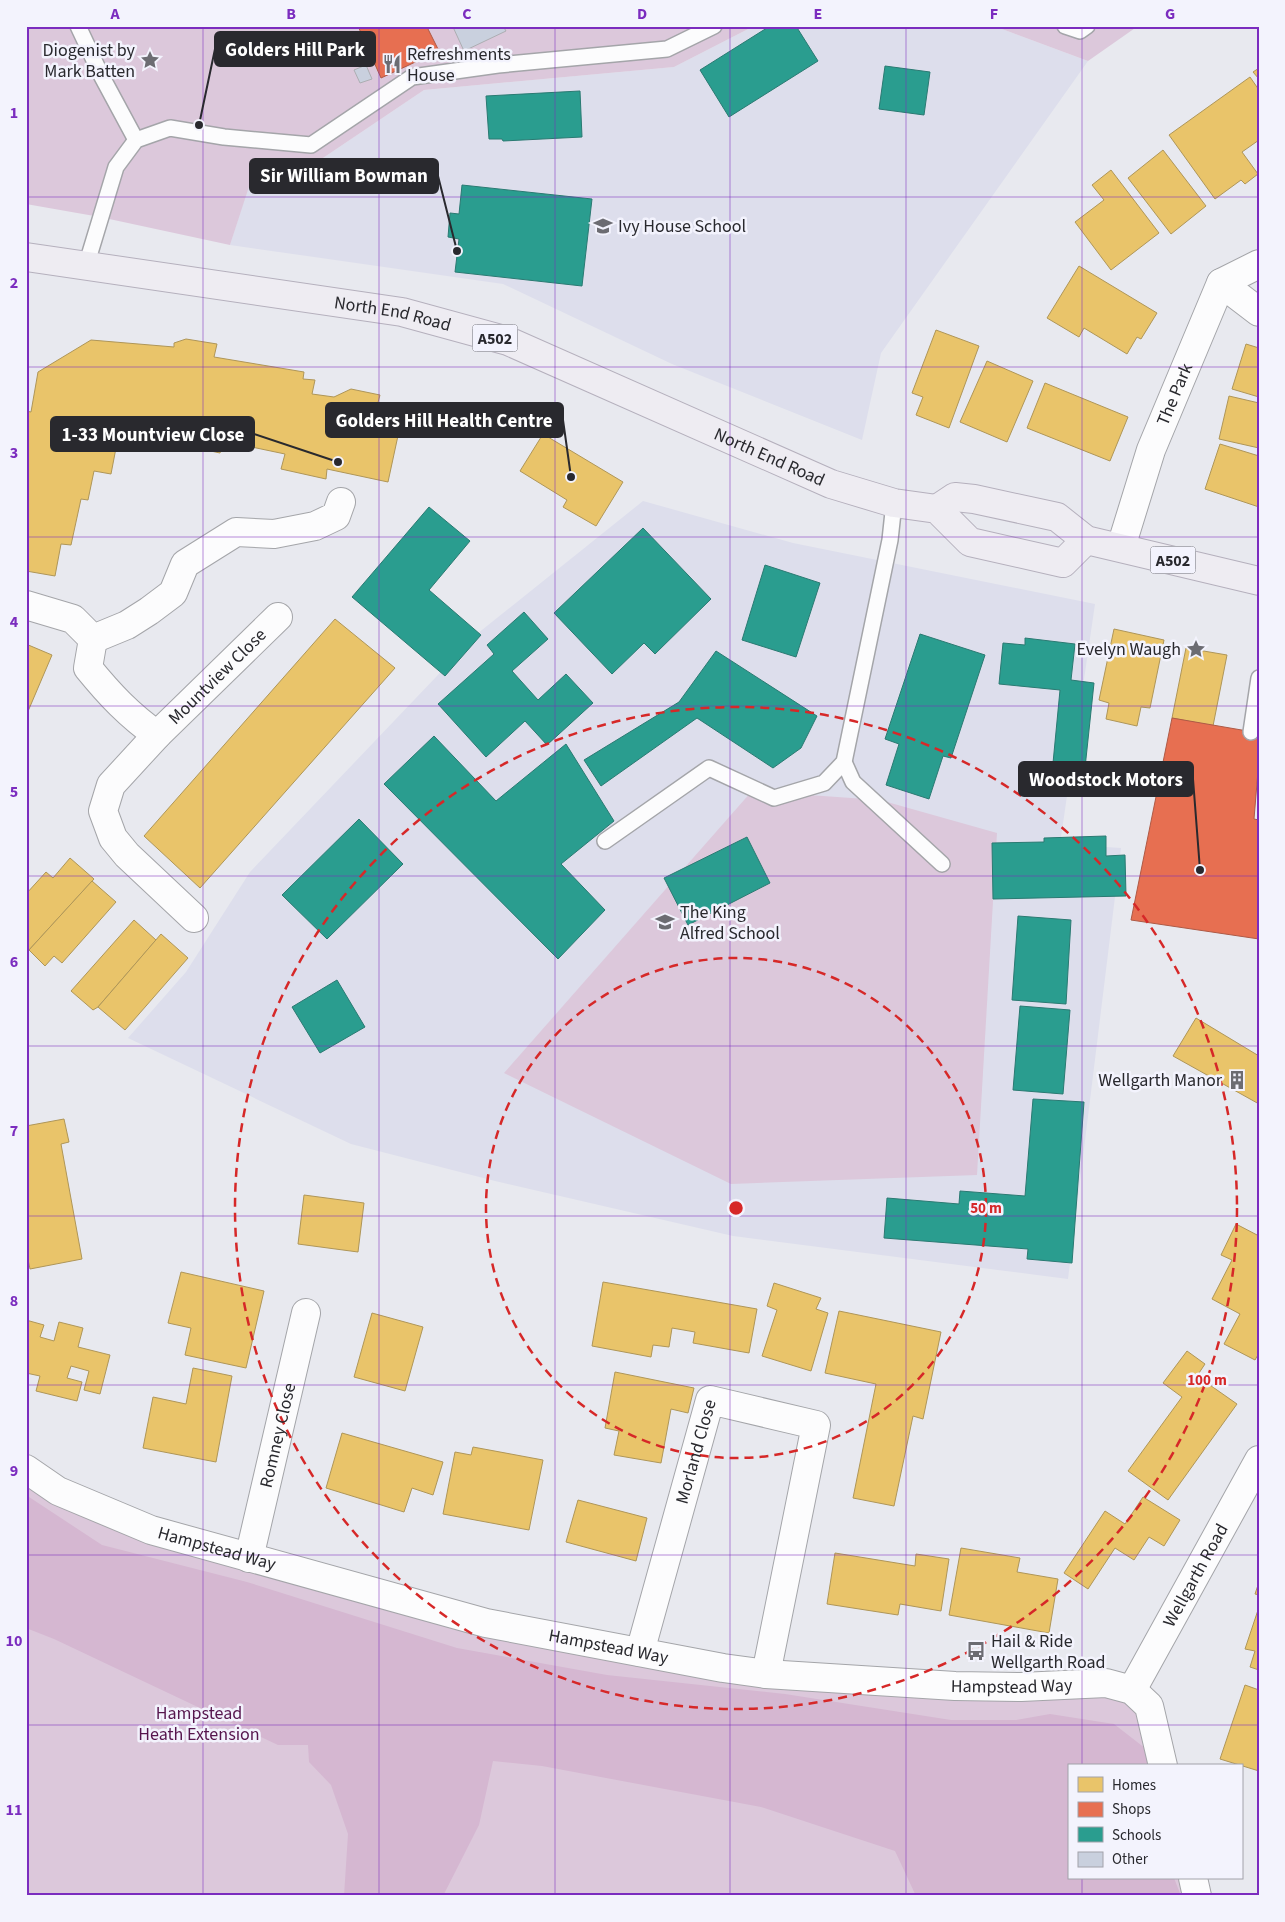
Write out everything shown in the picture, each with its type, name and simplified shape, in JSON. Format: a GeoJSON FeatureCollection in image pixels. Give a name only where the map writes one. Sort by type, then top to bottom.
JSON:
{"type":"FeatureCollection","features":[{"type":"Feature","properties":{"kind":"main road","name":"North End Road"},"geometry":{"type":"LineString","coordinates":[[28,262],[86,266],[402,312],[508,341],[831,484],[894,503],[937,509]]}},
{"type":"Feature","properties":{"kind":"main road","name":"A502"},"geometry":{"type":"LineString","coordinates":[[937,509],[955,497],[974,499],[1057,517],[1086,540],[1259,581]]}},
{"type":"Feature","properties":{"kind":"main road"},"geometry":{"type":"LineString","coordinates":[[937,509],[970,542],[1063,563],[1086,540]]}},
{"type":"Feature","properties":{"kind":"street"},"geometry":{"type":"LineString","coordinates":[[1259,264],[1221,283],[1259,312]]}},
{"type":"Feature","properties":{"kind":"street","name":"The Park"},"geometry":{"type":"LineString","coordinates":[[1121,547],[1151,450],[1221,283]]}},
{"type":"Feature","properties":{"kind":"street"},"geometry":{"type":"LineString","coordinates":[[26,605],[73,619],[93,639],[127,625],[150,611],[173,593],[186,564],[236,532],[274,534],[314,526],[336,516],[341,502]]}},
{"type":"Feature","properties":{"kind":"street","name":"Mountview Close"},"geometry":{"type":"LineString","coordinates":[[194,918],[127,855],[112,838],[103,811],[111,785],[157,735],[278,617]]}},
{"type":"Feature","properties":{"kind":"street","name":"Mountview Close"},"geometry":{"type":"LineString","coordinates":[[93,639],[88,668],[134,719],[157,735]]}},
{"type":"Feature","properties":{"kind":"street","name":"Romney Close"},"geometry":{"type":"LineString","coordinates":[[249,1558],[306,1313]]}},
{"type":"Feature","properties":{"kind":"street","name":"Morland Close"},"geometry":{"type":"LineString","coordinates":[[640,1652],[710,1400],[816,1425],[766,1674]]}},
{"type":"Feature","properties":{"kind":"street","name":"Wellgarth Road"},"geometry":{"type":"LineString","coordinates":[[1132,1690],[1259,1460]]}},
{"type":"Feature","properties":{"kind":"street","name":"Hampstead Way"},"geometry":{"type":"LineString","coordinates":[[26,1469],[58,1491],[151,1530],[486,1623],[724,1668],[766,1674],[955,1686],[1021,1687],[1106,1683],[1132,1690]]}},
{"type":"Feature","properties":{"kind":"street"},"geometry":{"type":"LineString","coordinates":[[1132,1690],[1149,1706],[1163,1764]]}},
{"type":"Feature","properties":{"kind":"street"},"geometry":{"type":"LineString","coordinates":[[1193,1880],[1197,1896]]}},
{"type":"Feature","properties":{"kind":"lane"},"geometry":{"type":"LineString","coordinates":[[78,26],[101,75],[136,140]]}},
{"type":"Feature","properties":{"kind":"lane"},"geometry":{"type":"LineString","coordinates":[[86,266],[116,166],[136,140],[170,128],[224,137],[311,145],[412,77],[498,65],[667,49],[714,26]]}},
{"type":"Feature","properties":{"kind":"lane"},"geometry":{"type":"LineString","coordinates":[[1065,26],[1080,31],[1087,26]]}},
{"type":"Feature","properties":{"kind":"lane"},"geometry":{"type":"LineString","coordinates":[[605,841],[709,768],[774,798],[824,783],[844,762],[890,540],[894,503]]}},
{"type":"Feature","properties":{"kind":"lane"},"geometry":{"type":"LineString","coordinates":[[1251,732],[1259,678]]}},
{"type":"Feature","properties":{"kind":"lane"},"geometry":{"type":"LineString","coordinates":[[844,762],[854,782],[942,864]]}},
{"type":"Feature","properties":{"kind":"shaded area","name":"Ivy House School"},"geometry":{"type":"Polygon","coordinates":[[[754,26],[994,26],[1088,61],[881,353],[862,440],[672,364],[503,284],[230,245],[256,162],[320,160],[424,90],[674,67],[754,26]]]}},
{"type":"Feature","properties":{"kind":"shaded area","name":"The King Alfred School"},"geometry":{"type":"Polygon","coordinates":[[[643,501],[793,543],[1095,604],[1060,844],[1121,848],[1068,1279],[733,1236],[495,1181],[351,1144],[128,1038],[186,972],[250,872],[477,634],[643,501]]]}},
{"type":"Feature","properties":{"kind":"shaded area"},"geometry":{"type":"Polygon","coordinates":[[[26,1495],[102,1545],[247,1582],[457,1648],[607,1675],[785,1694],[951,1720],[1016,1720],[1050,1714],[1114,1724],[1150,1752],[1152,1764],[1068,1764],[1068,1880],[1175,1880],[1181,1896],[916,1896],[895,1851],[761,1807],[542,1766],[493,1761],[479,1825],[443,1896],[344,1896],[348,1834],[331,1785],[309,1762],[308,1745],[278,1745],[54,1639],[26,1628],[26,1495]]]}},
{"type":"Feature","properties":{"kind":"green space"},"geometry":{"type":"Polygon","coordinates":[[[26,26],[754,26],[674,67],[424,90],[320,160],[257,162],[230,245],[100,217],[26,204],[26,26]]]}},
{"type":"Feature","properties":{"kind":"green space"},"geometry":{"type":"Polygon","coordinates":[[[994,26],[1138,26],[1088,61],[994,26]]]}},
{"type":"Feature","properties":{"kind":"green space"},"geometry":{"type":"Polygon","coordinates":[[[752,791],[880,800],[997,833],[977,1175],[731,1184],[504,1073],[752,791]]]}},
{"type":"Feature","properties":{"kind":"green space","name":"Hampstead Heath Extension"},"geometry":{"type":"Polygon","coordinates":[[[26,1469],[58,1491],[640,1652],[1132,1690],[1164,1764],[1068,1764],[1068,1880],[1193,1880],[1197,1896],[26,1896],[26,1469]]]}},
{"type":"Feature","properties":{"kind":"building: Homes"},"geometry":{"type":"Polygon","coordinates":[[[1259,68],[1259,79],[1253,72],[1259,68]]]}},
{"type":"Feature","properties":{"kind":"building: Homes"},"geometry":{"type":"Polygon","coordinates":[[[1250,77],[1259,90],[1259,140],[1242,152],[1258,174],[1245,184],[1241,180],[1215,199],[1169,135],[1250,77]]]}},
{"type":"Feature","properties":{"kind":"building: Homes"},"geometry":{"type":"Polygon","coordinates":[[[1163,150],[1206,206],[1171,234],[1128,178],[1163,150]]]}},
{"type":"Feature","properties":{"kind":"building: Homes"},"geometry":{"type":"Polygon","coordinates":[[[1111,170],[1159,233],[1111,270],[1075,222],[1104,200],[1092,185],[1111,170]]]}},
{"type":"Feature","properties":{"kind":"building: Homes"},"geometry":{"type":"Polygon","coordinates":[[[1079,266],[1157,313],[1141,339],[1137,337],[1127,354],[1084,328],[1079,337],[1047,318],[1079,266]]]}},
{"type":"Feature","properties":{"kind":"building: Homes"},"geometry":{"type":"Polygon","coordinates":[[[936,330],[979,346],[949,428],[916,415],[923,397],[912,393],[936,330]]]}},
{"type":"Feature","properties":{"kind":"building: Homes"},"geometry":{"type":"Polygon","coordinates":[[[186,339],[217,344],[214,357],[304,372],[303,379],[315,380],[312,394],[334,397],[351,389],[380,395],[377,406],[396,410],[392,429],[399,431],[388,482],[327,469],[326,479],[281,469],[285,454],[223,441],[220,453],[137,435],[116,448],[111,474],[94,471],[88,500],[81,499],[71,545],[61,544],[55,576],[26,571],[26,411],[31,412],[38,372],[91,340],[174,347],[174,343],[186,339]]]}},
{"type":"Feature","properties":{"kind":"building: Homes"},"geometry":{"type":"Polygon","coordinates":[[[1246,344],[1259,348],[1259,397],[1232,389],[1246,344]]]}},
{"type":"Feature","properties":{"kind":"building: Homes"},"geometry":{"type":"Polygon","coordinates":[[[987,361],[1033,381],[1007,442],[960,422],[987,361]]]}},
{"type":"Feature","properties":{"kind":"building: Homes"},"geometry":{"type":"Polygon","coordinates":[[[1045,383],[1128,417],[1110,461],[1027,428],[1045,383]]]}},
{"type":"Feature","properties":{"kind":"building: Homes"},"geometry":{"type":"Polygon","coordinates":[[[1229,396],[1259,403],[1259,448],[1219,439],[1229,396]]]}},
{"type":"Feature","properties":{"kind":"building: Homes"},"geometry":{"type":"Polygon","coordinates":[[[543,434],[623,482],[596,526],[563,507],[567,500],[520,471],[543,434]]]}},
{"type":"Feature","properties":{"kind":"building: Homes"},"geometry":{"type":"Polygon","coordinates":[[[1220,444],[1259,456],[1259,507],[1205,489],[1220,444]]]}},
{"type":"Feature","properties":{"kind":"building: Homes"},"geometry":{"type":"Polygon","coordinates":[[[335,619],[395,668],[200,888],[144,836],[335,619]]]}},
{"type":"Feature","properties":{"kind":"building: Homes"},"geometry":{"type":"Polygon","coordinates":[[[1114,629],[1164,640],[1150,708],[1141,707],[1137,726],[1106,719],[1109,703],[1099,700],[1114,629]]]}},
{"type":"Feature","properties":{"kind":"building: Homes"},"geometry":{"type":"Polygon","coordinates":[[[26,644],[52,655],[26,716],[26,644]]]}},
{"type":"Feature","properties":{"kind":"building: Homes"},"geometry":{"type":"Polygon","coordinates":[[[1186,648],[1227,655],[1213,726],[1172,718],[1186,648]]]}},
{"type":"Feature","properties":{"kind":"building: Homes"},"geometry":{"type":"Polygon","coordinates":[[[70,858],[94,879],[29,950],[26,948],[26,894],[46,872],[53,878],[70,858]]]}},
{"type":"Feature","properties":{"kind":"building: Homes"},"geometry":{"type":"Polygon","coordinates":[[[92,881],[116,902],[62,963],[54,956],[45,966],[29,950],[92,881]]]}},
{"type":"Feature","properties":{"kind":"building: Homes"},"geometry":{"type":"Polygon","coordinates":[[[134,920],[156,940],[98,1007],[93,1010],[71,991],[134,920]]]}},
{"type":"Feature","properties":{"kind":"building: Homes"},"geometry":{"type":"Polygon","coordinates":[[[161,934],[188,958],[125,1030],[98,1007],[161,934]]]}},
{"type":"Feature","properties":{"kind":"building: Homes","name":"Wellgarth Manor"},"geometry":{"type":"Polygon","coordinates":[[[1196,1018],[1259,1056],[1259,1104],[1173,1056],[1196,1018]]]}},
{"type":"Feature","properties":{"kind":"building: Homes"},"geometry":{"type":"Polygon","coordinates":[[[64,1119],[69,1142],[61,1144],[82,1259],[30,1269],[26,1250],[26,1126],[64,1119]]]}},
{"type":"Feature","properties":{"kind":"building: Homes"},"geometry":{"type":"Polygon","coordinates":[[[304,1195],[364,1203],[358,1252],[298,1244],[304,1195]]]}},
{"type":"Feature","properties":{"kind":"building: Homes"},"geometry":{"type":"Polygon","coordinates":[[[1236,1224],[1259,1236],[1259,1353],[1255,1360],[1224,1344],[1240,1314],[1212,1299],[1232,1260],[1221,1255],[1236,1224]]]}},
{"type":"Feature","properties":{"kind":"building: Homes"},"geometry":{"type":"Polygon","coordinates":[[[181,1272],[264,1291],[246,1368],[185,1355],[191,1328],[168,1323],[181,1272]]]}},
{"type":"Feature","properties":{"kind":"building: Homes"},"geometry":{"type":"Polygon","coordinates":[[[603,1282],[757,1309],[749,1353],[693,1343],[695,1332],[672,1328],[669,1347],[653,1345],[651,1357],[592,1346],[603,1282]]]}},
{"type":"Feature","properties":{"kind":"building: Homes"},"geometry":{"type":"Polygon","coordinates":[[[774,1283],[821,1298],[816,1309],[828,1313],[811,1371],[762,1356],[777,1310],[767,1306],[774,1283]]]}},
{"type":"Feature","properties":{"kind":"building: Homes"},"geometry":{"type":"Polygon","coordinates":[[[839,1311],[941,1332],[923,1419],[913,1416],[894,1506],[853,1498],[876,1384],[825,1373],[839,1311]]]}},
{"type":"Feature","properties":{"kind":"building: Homes"},"geometry":{"type":"Polygon","coordinates":[[[372,1313],[423,1327],[405,1391],[354,1377],[372,1313]]]}},
{"type":"Feature","properties":{"kind":"building: Homes"},"geometry":{"type":"Polygon","coordinates":[[[26,1320],[44,1325],[40,1337],[54,1341],[59,1322],[83,1328],[78,1347],[110,1355],[100,1394],[84,1390],[89,1371],[71,1366],[67,1378],[82,1382],[77,1401],[36,1391],[40,1376],[26,1373],[26,1320]]]}},
{"type":"Feature","properties":{"kind":"building: Homes"},"geometry":{"type":"Polygon","coordinates":[[[1187,1351],[1205,1364],[1197,1376],[1237,1404],[1168,1500],[1128,1471],[1182,1397],[1163,1383],[1187,1351]]]}},
{"type":"Feature","properties":{"kind":"building: Homes"},"geometry":{"type":"Polygon","coordinates":[[[193,1368],[232,1376],[216,1462],[143,1448],[153,1397],[186,1404],[193,1368]]]}},
{"type":"Feature","properties":{"kind":"building: Homes"},"geometry":{"type":"Polygon","coordinates":[[[615,1372],[694,1388],[688,1413],[671,1409],[661,1463],[614,1455],[619,1431],[605,1428],[615,1372]]]}},
{"type":"Feature","properties":{"kind":"building: Homes"},"geometry":{"type":"Polygon","coordinates":[[[342,1433],[443,1462],[433,1495],[412,1488],[404,1512],[326,1488],[342,1433]]]}},
{"type":"Feature","properties":{"kind":"building: Homes"},"geometry":{"type":"Polygon","coordinates":[[[473,1447],[543,1460],[529,1530],[443,1514],[455,1452],[471,1455],[473,1447]]]}},
{"type":"Feature","properties":{"kind":"building: Homes"},"geometry":{"type":"Polygon","coordinates":[[[1143,1497],[1180,1520],[1164,1546],[1149,1537],[1134,1560],[1115,1548],[1088,1589],[1064,1573],[1105,1511],[1125,1524],[1143,1497]]]}},
{"type":"Feature","properties":{"kind":"building: Homes"},"geometry":{"type":"Polygon","coordinates":[[[578,1500],[647,1518],[636,1561],[566,1542],[578,1500]]]}},
{"type":"Feature","properties":{"kind":"building: Homes"},"geometry":{"type":"Polygon","coordinates":[[[961,1548],[1020,1558],[1017,1572],[1058,1579],[1049,1633],[949,1615],[961,1548]]]}},
{"type":"Feature","properties":{"kind":"building: Homes"},"geometry":{"type":"Polygon","coordinates":[[[835,1553],[915,1566],[916,1554],[949,1559],[941,1611],[900,1604],[898,1615],[827,1604],[835,1553]]]}},
{"type":"Feature","properties":{"kind":"building: Homes"},"geometry":{"type":"Polygon","coordinates":[[[1259,1582],[1259,1595],[1255,1594],[1259,1582]]]}},
{"type":"Feature","properties":{"kind":"building: Homes"},"geometry":{"type":"Polygon","coordinates":[[[1259,1607],[1259,1670],[1250,1667],[1255,1651],[1245,1649],[1259,1607]]]}},
{"type":"Feature","properties":{"kind":"building: Homes"},"geometry":{"type":"Polygon","coordinates":[[[1245,1685],[1259,1690],[1259,1771],[1242,1766],[1242,1764],[1220,1759],[1245,1685]]]}},
{"type":"Feature","properties":{"kind":"building: Shops","name":"Refreshments House"},"geometry":{"type":"Polygon","coordinates":[[[358,26],[429,26],[427,27],[439,51],[381,78],[358,26]]]}},
{"type":"Feature","properties":{"kind":"building: Shops"},"geometry":{"type":"Polygon","coordinates":[[[1172,718],[1259,733],[1259,759],[1254,819],[1259,820],[1259,939],[1131,920],[1172,718]]]}},
{"type":"Feature","properties":{"kind":"building: Schools"},"geometry":{"type":"Polygon","coordinates":[[[770,26],[796,26],[818,61],[729,117],[700,70],[770,26]]]}},
{"type":"Feature","properties":{"kind":"building: Schools"},"geometry":{"type":"Polygon","coordinates":[[[885,66],[930,72],[924,115],[879,109],[885,66]]]}},
{"type":"Feature","properties":{"kind":"building: Schools"},"geometry":{"type":"Polygon","coordinates":[[[580,91],[582,137],[503,141],[502,139],[489,139],[486,96],[580,91]]]}},
{"type":"Feature","properties":{"kind":"building: Schools"},"geometry":{"type":"Polygon","coordinates":[[[462,185],[592,199],[582,286],[455,272],[459,239],[448,237],[450,213],[459,214],[462,185]]]}},
{"type":"Feature","properties":{"kind":"building: Schools"},"geometry":{"type":"Polygon","coordinates":[[[429,507],[470,541],[429,590],[481,635],[445,676],[352,597],[429,507]]]}},
{"type":"Feature","properties":{"kind":"building: Schools"},"geometry":{"type":"Polygon","coordinates":[[[643,528],[711,599],[655,654],[644,643],[612,674],[554,613],[643,528]]]}},
{"type":"Feature","properties":{"kind":"building: Schools"},"geometry":{"type":"Polygon","coordinates":[[[765,565],[820,583],[796,657],[742,640],[765,565]]]}},
{"type":"Feature","properties":{"kind":"building: Schools"},"geometry":{"type":"Polygon","coordinates":[[[524,612],[548,639],[512,671],[538,700],[566,674],[593,703],[547,745],[525,721],[486,757],[438,704],[494,654],[487,645],[524,612]]]}},
{"type":"Feature","properties":{"kind":"building: Schools"},"geometry":{"type":"Polygon","coordinates":[[[920,634],[985,655],[951,758],[943,756],[929,799],[886,785],[899,744],[885,739],[920,634]]]}},
{"type":"Feature","properties":{"kind":"building: Schools"},"geometry":{"type":"Polygon","coordinates":[[[1025,638],[1075,644],[1071,680],[1094,683],[1083,787],[1051,784],[1060,690],[999,684],[1003,643],[1025,645],[1025,638]]]}},
{"type":"Feature","properties":{"kind":"building: Schools"},"geometry":{"type":"Polygon","coordinates":[[[716,651],[817,716],[801,748],[773,768],[697,718],[601,786],[584,760],[679,702],[716,651]]]}},
{"type":"Feature","properties":{"kind":"building: Schools"},"geometry":{"type":"Polygon","coordinates":[[[434,736],[496,801],[566,744],[614,821],[561,864],[605,910],[558,959],[384,784],[434,736]]]}},
{"type":"Feature","properties":{"kind":"building: Schools"},"geometry":{"type":"Polygon","coordinates":[[[359,819],[403,864],[327,939],[282,895],[359,819]]]}},
{"type":"Feature","properties":{"kind":"building: Schools"},"geometry":{"type":"Polygon","coordinates":[[[1106,836],[1106,856],[1125,855],[1126,896],[993,899],[992,843],[1044,842],[1044,838],[1106,836]]]}},
{"type":"Feature","properties":{"kind":"building: Schools"},"geometry":{"type":"Polygon","coordinates":[[[747,837],[770,883],[688,925],[664,878],[747,837]]]}},
{"type":"Feature","properties":{"kind":"building: Schools"},"geometry":{"type":"Polygon","coordinates":[[[1018,916],[1071,920],[1066,1004],[1012,1000],[1018,916]]]}},
{"type":"Feature","properties":{"kind":"building: Schools"},"geometry":{"type":"Polygon","coordinates":[[[337,980],[365,1027],[320,1053],[292,1007],[337,980]]]}},
{"type":"Feature","properties":{"kind":"building: Schools"},"geometry":{"type":"Polygon","coordinates":[[[1020,1006],[1070,1010],[1063,1094],[1013,1090],[1020,1006]]]}},
{"type":"Feature","properties":{"kind":"building: Schools"},"geometry":{"type":"Polygon","coordinates":[[[1033,1099],[1084,1102],[1072,1263],[1027,1259],[1028,1249],[884,1238],[887,1198],[959,1204],[960,1191],[1025,1196],[1033,1099]]]}},
{"type":"Feature","properties":{"kind":"building: Other"},"geometry":{"type":"Polygon","coordinates":[[[503,26],[506,31],[464,51],[453,27],[503,26]]]}},
{"type":"Feature","properties":{"kind":"building: Other"},"geometry":{"type":"Polygon","coordinates":[[[366,65],[372,79],[360,83],[354,70],[366,65]]]}},
{"type":"Feature","properties":{"kind":"place","name":"Diogenist by Mark Batten"},"geometry":{"type":"Point","coordinates":[150,60]}},
{"type":"Feature","properties":{"kind":"place","name":"Refreshments House"},"geometry":{"type":"Point","coordinates":[392,64]}},
{"type":"Feature","properties":{"kind":"place","name":"Golders Hill Park"},"geometry":{"type":"Point","coordinates":[199,125]}},
{"type":"Feature","properties":{"kind":"place","name":"Ivy House School"},"geometry":{"type":"Point","coordinates":[603,226]}},
{"type":"Feature","properties":{"kind":"place","name":"Sir William Bowman"},"geometry":{"type":"Point","coordinates":[457,251]}},
{"type":"Feature","properties":{"kind":"place","name":"1-33 Mountview Close"},"geometry":{"type":"Point","coordinates":[338,462]}},
{"type":"Feature","properties":{"kind":"place","name":"Golders Hill Health Centre"},"geometry":{"type":"Point","coordinates":[571,477]}},
{"type":"Feature","properties":{"kind":"place","name":"Evelyn Waugh"},"geometry":{"type":"Point","coordinates":[1196,649]}},
{"type":"Feature","properties":{"kind":"place","name":"Woodstock Motors"},"geometry":{"type":"Point","coordinates":[1200,870]}},
{"type":"Feature","properties":{"kind":"place","name":"The King Alfred School"},"geometry":{"type":"Point","coordinates":[665,922]}},
{"type":"Feature","properties":{"kind":"place","name":"Wellgarth Manor"},"geometry":{"type":"Point","coordinates":[1237,1080]}},
{"type":"Feature","properties":{"kind":"place","name":"Hail & Ride Wellgarth Road"},"geometry":{"type":"Point","coordinates":[976,1651]}}]}
